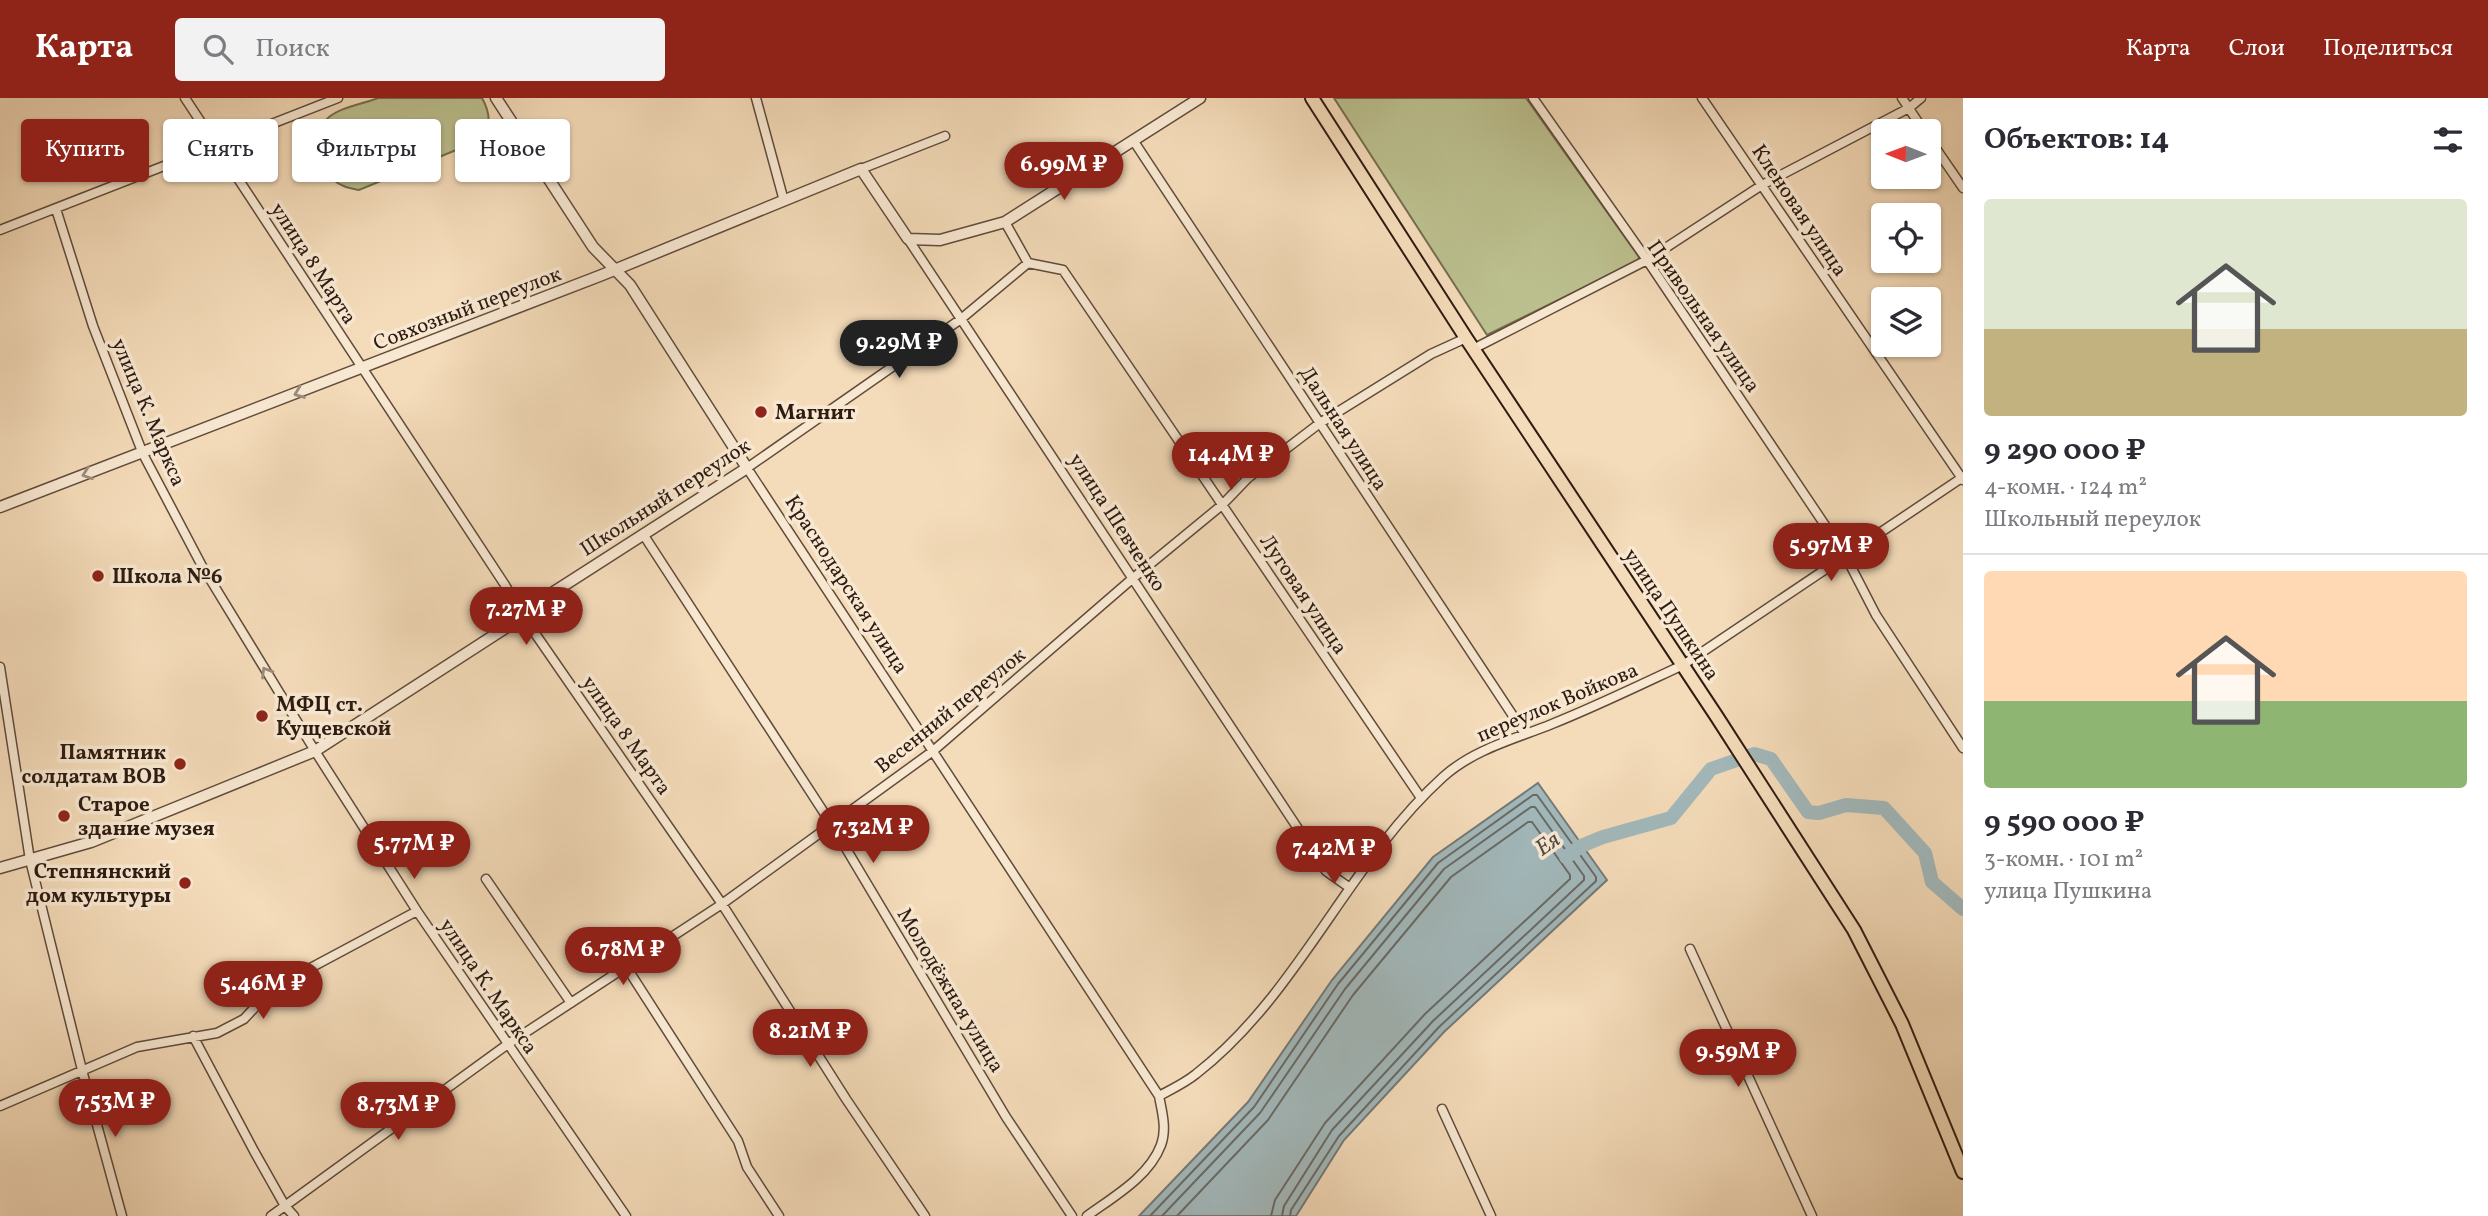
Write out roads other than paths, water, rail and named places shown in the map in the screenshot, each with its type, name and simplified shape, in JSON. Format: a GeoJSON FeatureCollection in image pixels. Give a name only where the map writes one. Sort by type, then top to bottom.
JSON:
{"type":"FeatureCollection","features":[{"type":"Feature","properties":{"kind":"main road","name":"улица Пушкина"},"geometry":{"type":"LineString","coordinates":[[1312,98],[1469,343],[1848,919],[1902,1024],[1963,1172]]}},
{"type":"Feature","properties":{"kind":"street","name":"улица 8 Марта"},"geometry":{"type":"LineString","coordinates":[[186,98],[200,119]]}},
{"type":"Feature","properties":{"kind":"street"},"geometry":{"type":"LineString","coordinates":[[278,122],[338,98]]}},
{"type":"Feature","properties":{"kind":"street","name":"Краснодарская улица"},"geometry":{"type":"LineString","coordinates":[[496,98],[593,247],[630,285],[747,468],[1160,1096]]}},
{"type":"Feature","properties":{"kind":"street"},"geometry":{"type":"LineString","coordinates":[[756,98],[784,201]]}},
{"type":"Feature","properties":{"kind":"street"},"geometry":{"type":"LineString","coordinates":[[908,239],[940,240],[1004,222],[1200,98]]}},
{"type":"Feature","properties":{"kind":"street","name":"Привольная улица"},"geometry":{"type":"LineString","coordinates":[[1533,98],[1647,260],[1846,555],[1876,615],[1963,748]]}},
{"type":"Feature","properties":{"kind":"street","name":"Кленовая улица"},"geometry":{"type":"LineString","coordinates":[[1702,98],[1963,479]]}},
{"type":"Feature","properties":{"kind":"street"},"geometry":{"type":"LineString","coordinates":[[1902,98],[1916,119]]}},
{"type":"Feature","properties":{"kind":"street","name":"Весенний переулок"},"geometry":{"type":"LineString","coordinates":[[271,1216],[508,1044],[722,904],[933,751],[1222,505],[1248,478],[1320,424],[1431,354],[1469,343],[1647,260],[1762,185],[1909,108],[1921,98]]}},
{"type":"Feature","properties":{"kind":"street","name":"Совхозный переулок"},"geometry":{"type":"LineString","coordinates":[[0,507],[614,271],[944,136]]}},
{"type":"Feature","properties":{"kind":"street","name":"Дальная улица"},"geometry":{"type":"LineString","coordinates":[[1133,140],[1525,734]]}},
{"type":"Feature","properties":{"kind":"street"},"geometry":{"type":"LineString","coordinates":[[1941,156],[1963,188]]}},
{"type":"Feature","properties":{"kind":"street"},"geometry":{"type":"LineString","coordinates":[[0,230],[163,167]]}},
{"type":"Feature","properties":{"kind":"street","name":"улица Шевченко"},"geometry":{"type":"LineString","coordinates":[[861,169],[1326,872],[1350,888]]}},
{"type":"Feature","properties":{"kind":"street","name":"улица 8 Марта"},"geometry":{"type":"LineString","coordinates":[[241,182],[523,616],[722,904],[846,1100],[925,1216]]}},
{"type":"Feature","properties":{"kind":"street","name":"улица К. Маркса"},"geometry":{"type":"LineString","coordinates":[[56,209],[93,326],[143,454],[202,566],[417,911],[626,1216]]}},
{"type":"Feature","properties":{"kind":"street"},"geometry":{"type":"LineString","coordinates":[[1004,222],[1028,263]]}},
{"type":"Feature","properties":{"kind":"street","name":"Школьный переулок"},"geometry":{"type":"LineString","coordinates":[[0,868],[91,842],[315,751],[523,616],[535,604],[747,468],[961,319],[1028,263]]}},
{"type":"Feature","properties":{"kind":"street","name":"Луговая улица"},"geometry":{"type":"LineString","coordinates":[[1028,263],[1063,270],[1421,798]]}},
{"type":"Feature","properties":{"kind":"street","name":"переулок Войкова"},"geometry":{"type":"LineString","coordinates":[[1160,1096],[1196,1075],[1264,1007],[1390,833],[1446,774],[1487,747],[1644,685],[1683,665],[1963,479]]}},
{"type":"Feature","properties":{"kind":"street","name":"Молодёжная улица"},"geometry":{"type":"LineString","coordinates":[[643,534],[832,825],[1006,1117],[1072,1216]]}},
{"type":"Feature","properties":{"kind":"street"},"geometry":{"type":"LineString","coordinates":[[0,667],[30,860],[82,1070],[122,1216]]}},
{"type":"Feature","properties":{"kind":"street"},"geometry":{"type":"LineString","coordinates":[[486,879],[571,1003]]}},
{"type":"Feature","properties":{"kind":"street"},"geometry":{"type":"LineString","coordinates":[[0,1106],[137,1047],[217,1033],[244,1019],[273,988],[417,911]]}},
{"type":"Feature","properties":{"kind":"street"},"geometry":{"type":"LineString","coordinates":[[1690,949],[1812,1216]]}},
{"type":"Feature","properties":{"kind":"street"},"geometry":{"type":"LineString","coordinates":[[627,968],[738,1140],[747,1167],[779,1216]]}},
{"type":"Feature","properties":{"kind":"street"},"geometry":{"type":"LineString","coordinates":[[192,1036],[285,1206],[294,1216]]}},
{"type":"Feature","properties":{"kind":"street"},"geometry":{"type":"LineString","coordinates":[[1087,1216],[1124,1190],[1149,1165],[1162,1144],[1164,1120],[1160,1096]]}},
{"type":"Feature","properties":{"kind":"street"},"geometry":{"type":"LineString","coordinates":[[1441,1109],[1491,1216]]}},
{"type":"Feature","properties":{"kind":"water"},"geometry":{"type":"Polygon","coordinates":[[[1538,783],[1607,880],[1444,1032],[1344,1140],[1296,1216],[1139,1216],[1248,1102],[1332,980],[1433,857],[1538,783]]]}},
{"type":"Feature","properties":{"kind":"waterway","name":"Ея"},"geometry":{"type":"LineString","coordinates":[[1566,857],[1581,846],[1603,837],[1671,818],[1711,769],[1754,754],[1771,759],[1808,812],[1819,813],[1846,805],[1884,808],[1925,853],[1932,882],[1963,909]]}},
{"type":"Feature","properties":{"kind":"place","name":"Магнит"},"geometry":{"type":"Point","coordinates":[761,412]}},
{"type":"Feature","properties":{"kind":"place","name":"Школа №6"},"geometry":{"type":"Point","coordinates":[98,576]}},
{"type":"Feature","properties":{"kind":"place","name":"МФЦ ст. Кущевской"},"geometry":{"type":"Point","coordinates":[262,716]}},
{"type":"Feature","properties":{"kind":"place","name":"Памятник солдатам ВОВ"},"geometry":{"type":"Point","coordinates":[180,764]}},
{"type":"Feature","properties":{"kind":"place","name":"Старое здание музея"},"geometry":{"type":"Point","coordinates":[64,816]}},
{"type":"Feature","properties":{"kind":"place","name":"Степнянский дом культуры"},"geometry":{"type":"Point","coordinates":[185,883]}}]}
